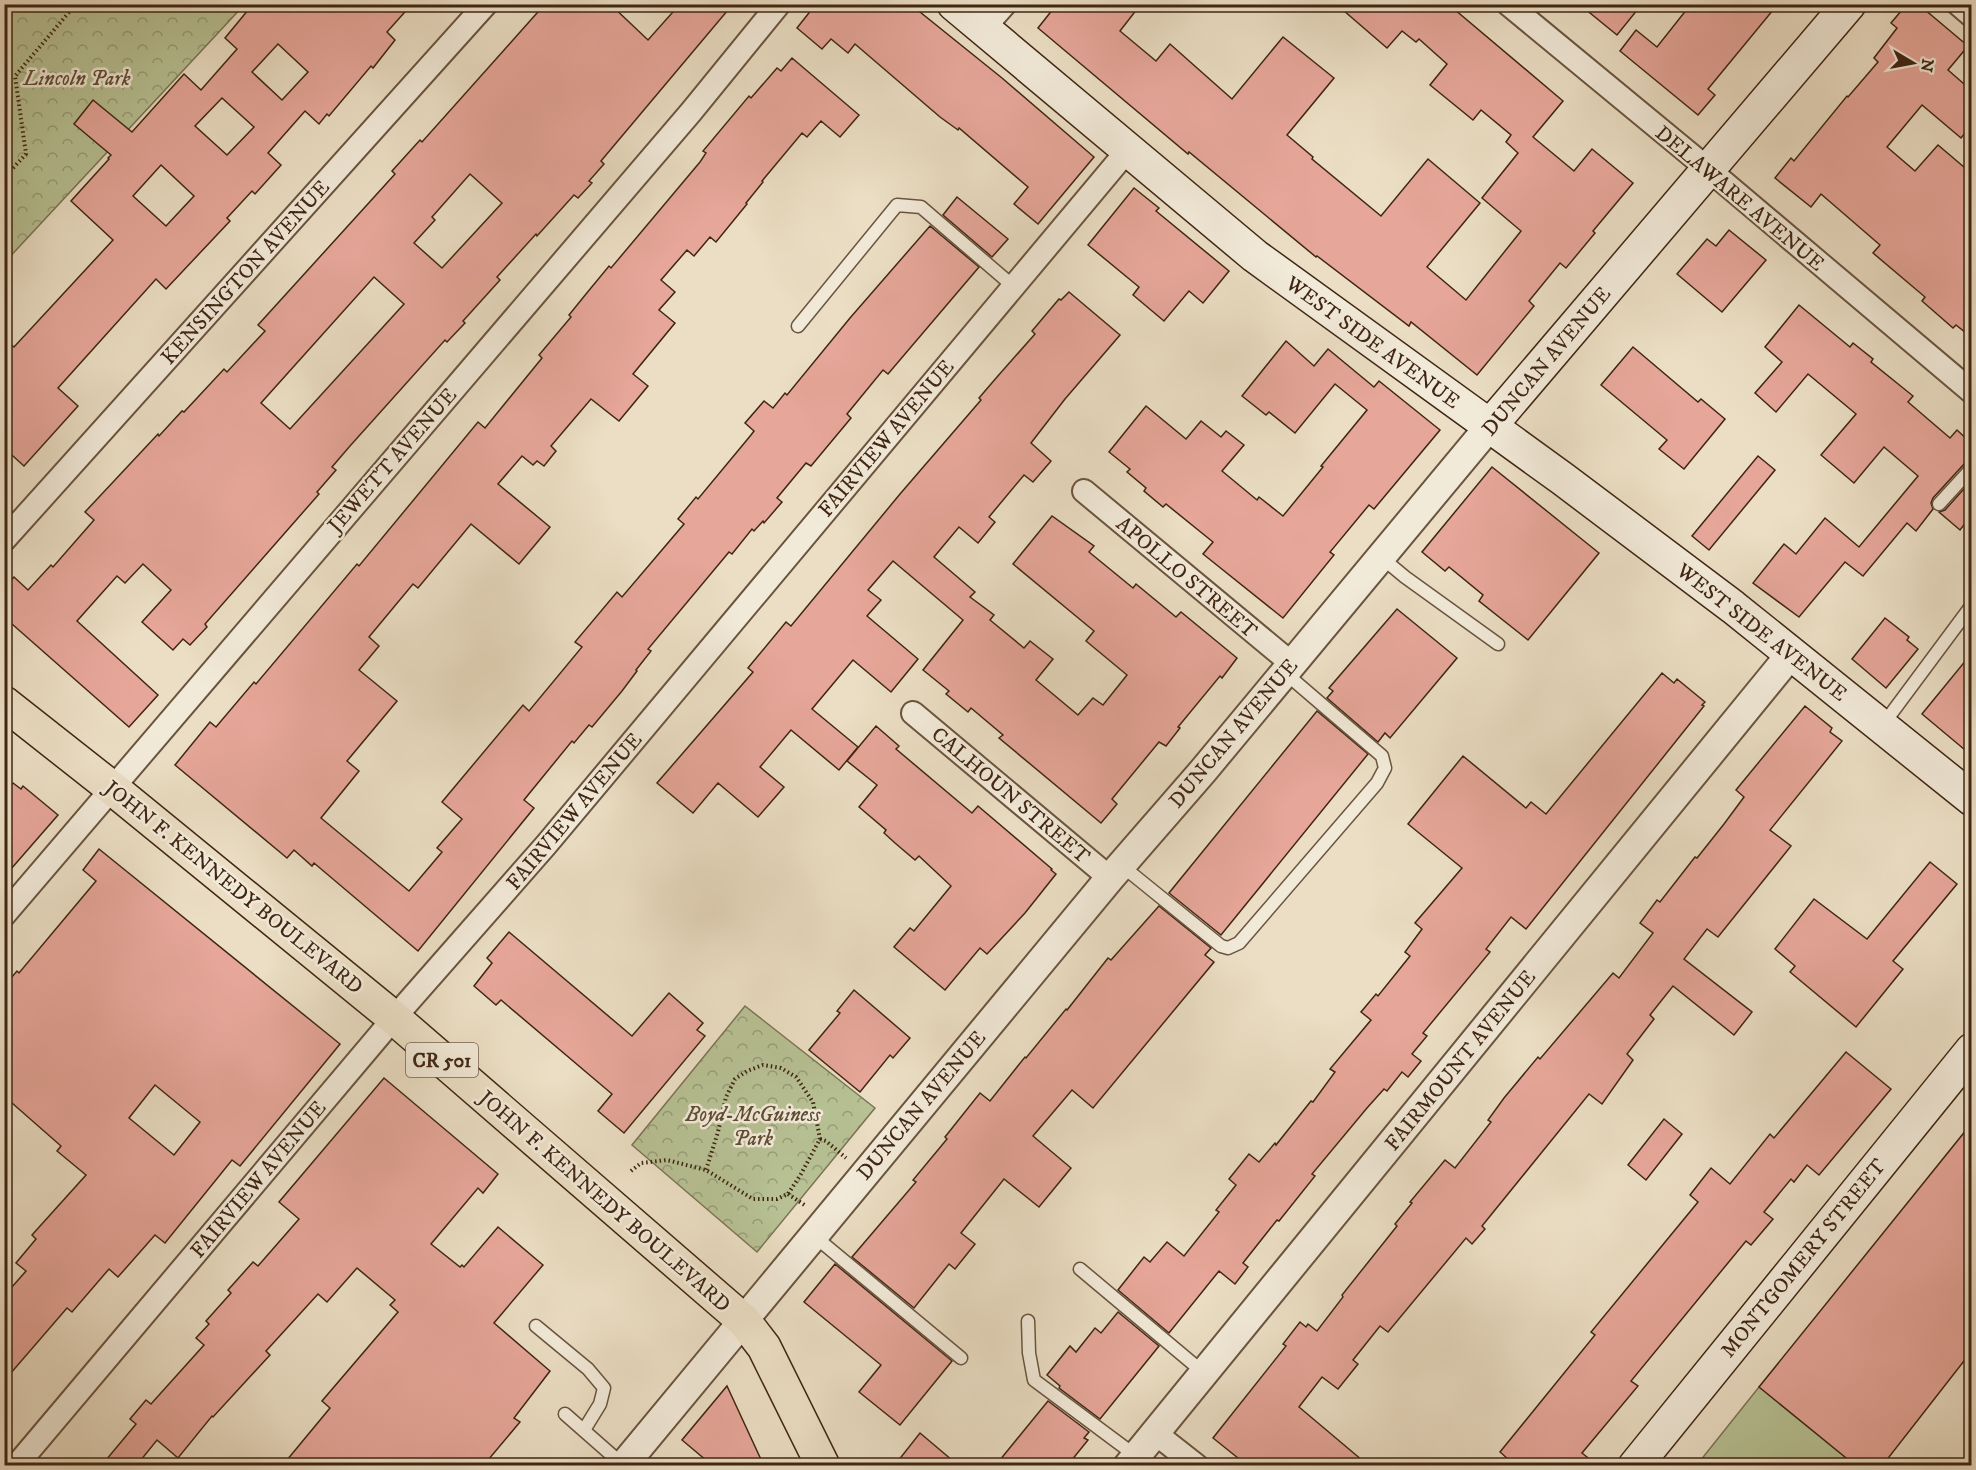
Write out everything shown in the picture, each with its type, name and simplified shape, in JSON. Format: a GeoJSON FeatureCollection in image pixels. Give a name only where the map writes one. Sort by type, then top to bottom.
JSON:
{"type":"FeatureCollection","features":[{"type":"Feature","properties":{"kind":"main road","name":"WEST SIDE AVENUE"},"geometry":{"type":"LineString","coordinates":[[954,4],[1255,256],[1591,500],[1791,654],[1971,799]]}},
{"type":"Feature","properties":{"kind":"main road","name":"DUNCAN AVENUE"},"geometry":{"type":"LineString","coordinates":[[1489,427],[1849,4]]}},
{"type":"Feature","properties":{"kind":"main road","name":"JOHN F. KENNEDY BOULEVARD"},"geometry":{"type":"LineString","coordinates":[[4,703],[394,1018],[744,1321],[764,1347],[823,1466]]}},
{"type":"Feature","properties":{"kind":"main road","name":"MONTGOMERY STREET"},"geometry":{"type":"LineString","coordinates":[[1635,1466],[1971,1050]]}},
{"type":"Feature","properties":{"kind":"street","name":"KENSINGTON AVENUE"},"geometry":{"type":"LineString","coordinates":[[4,540],[486,4]]}},
{"type":"Feature","properties":{"kind":"street","name":"JEWETT AVENUE"},"geometry":{"type":"LineString","coordinates":[[4,915],[691,112],[779,4]]}},
{"type":"Feature","properties":{"kind":"street"},"geometry":{"type":"LineString","coordinates":[[982,29],[1005,4]]}},
{"type":"Feature","properties":{"kind":"street","name":"DELAWARE AVENUE"},"geometry":{"type":"LineString","coordinates":[[1508,4],[1971,392]]}},
{"type":"Feature","properties":{"kind":"street"},"geometry":{"type":"LineString","coordinates":[[1958,4],[1971,16]]}},
{"type":"Feature","properties":{"kind":"street","name":"FAIRVIEW AVENUE"},"geometry":{"type":"LineString","coordinates":[[16,1466],[394,1018],[546,845],[1127,151]]}},
{"type":"Feature","properties":{"kind":"street","name":"DUNCAN AVENUE"},"geometry":{"type":"LineString","coordinates":[[623,1465],[1115,872],[1203,771],[1287,667],[1489,427]]}},
{"type":"Feature","properties":{"kind":"street","name":"APOLLO STREET"},"geometry":{"type":"LineString","coordinates":[[1084,492],[1287,667]]}},
{"type":"Feature","properties":{"kind":"street","name":"FAIRMOUNT AVENUE"},"geometry":{"type":"LineString","coordinates":[[1132,1461],[1791,654]]}},
{"type":"Feature","properties":{"kind":"street","name":"CALHOUN STREET"},"geometry":{"type":"LineString","coordinates":[[913,713],[1115,872]]}},
{"type":"Feature","properties":{"kind":"street"},"geometry":{"type":"LineString","coordinates":[[1155,1433],[1197,1466]]}},
{"type":"Feature","properties":{"kind":"lane"},"geometry":{"type":"LineString","coordinates":[[798,326],[897,205],[921,207],[1012,286]]}},
{"type":"Feature","properties":{"kind":"lane"},"geometry":{"type":"LineString","coordinates":[[1939,504],[1971,468]]}},
{"type":"Feature","properties":{"kind":"lane"},"geometry":{"type":"LineString","coordinates":[[1380,556],[1498,644]]}},
{"type":"Feature","properties":{"kind":"lane"},"geometry":{"type":"LineString","coordinates":[[1881,727],[1969,609]]}},
{"type":"Feature","properties":{"kind":"lane"},"geometry":{"type":"LineString","coordinates":[[1115,872],[1221,946],[1228,948],[1239,943],[1377,783],[1384,768],[1382,756],[1287,667]]}},
{"type":"Feature","properties":{"kind":"lane"},"geometry":{"type":"LineString","coordinates":[[813,1235],[961,1358]]}},
{"type":"Feature","properties":{"kind":"lane"},"geometry":{"type":"LineString","coordinates":[[1080,1269],[1204,1373]]}},
{"type":"Feature","properties":{"kind":"lane"},"geometry":{"type":"LineString","coordinates":[[1028,1321],[1029,1353],[1035,1380],[1132,1461]]}},
{"type":"Feature","properties":{"kind":"lane"},"geometry":{"type":"LineString","coordinates":[[536,1326],[588,1369],[604,1388],[600,1404],[584,1430]]}},
{"type":"Feature","properties":{"kind":"lane"},"geometry":{"type":"LineString","coordinates":[[565,1414],[623,1465]]}},
{"type":"Feature","properties":{"kind":"path"},"geometry":{"type":"LineString","coordinates":[[4,178],[26,154],[15,76],[76,4]]}},
{"type":"Feature","properties":{"kind":"path"},"geometry":{"type":"LineString","coordinates":[[631,1171],[640,1163],[667,1160],[706,1170],[753,1199],[777,1199],[788,1194],[819,1139],[813,1102],[796,1077],[781,1068],[764,1065],[747,1071],[735,1079],[726,1097],[706,1170]]}},
{"type":"Feature","properties":{"kind":"path"},"geometry":{"type":"LineString","coordinates":[[819,1139],[826,1141],[847,1158]]}},
{"type":"Feature","properties":{"kind":"path"},"geometry":{"type":"LineString","coordinates":[[788,1194],[806,1207]]}},
{"type":"Feature","properties":{"kind":"green space","name":"Lincoln Park"},"geometry":{"type":"Polygon","coordinates":[[[5,5],[244,5],[5,262],[5,5]]]}},
{"type":"Feature","properties":{"kind":"green space","name":"Boyd-McGuiness Park"},"geometry":{"type":"Polygon","coordinates":[[[745,1006],[875,1108],[757,1252],[632,1145],[745,1006]]]}},
{"type":"Feature","properties":{"kind":"green space"},"geometry":{"type":"Polygon","coordinates":[[[1759,1387],[1856,1465],[1696,1466],[1759,1387]]]}},
{"type":"Feature","properties":{"kind":"building"},"geometry":{"type":"Polygon","coordinates":[[[253,4],[412,4],[387,32],[395,40],[329,116],[327,114],[319,124],[305,111],[268,153],[281,165],[255,194],[252,191],[227,218],[230,221],[166,289],[156,279],[58,388],[78,406],[24,466],[4,448],[4,339],[14,347],[113,240],[71,201],[111,155],[74,124],[93,100],[132,132],[184,74],[201,90],[237,49],[225,38],[253,4]],[[278,44],[252,72],[282,100],[308,72],[278,44]],[[222,98],[195,126],[227,155],[254,127],[222,98]],[[161,165],[133,196],[166,226],[194,196],[161,165]]]}},
{"type":"Feature","properties":{"kind":"building"},"geometry":{"type":"Polygon","coordinates":[[[545,4],[610,4],[648,40],[680,4],[733,4],[601,161],[604,164],[589,181],[592,183],[578,198],[574,195],[497,277],[500,280],[463,321],[465,323],[447,342],[445,340],[332,467],[336,470],[317,492],[319,494],[205,624],[207,627],[190,645],[183,639],[173,650],[142,622],[171,590],[143,564],[125,583],[117,576],[77,621],[158,695],[129,727],[4,617],[4,588],[14,577],[28,590],[51,565],[53,567],[94,520],[85,512],[158,434],[159,436],[182,411],[184,412],[224,369],[227,372],[265,331],[258,325],[395,174],[392,171],[420,140],[422,142],[545,4]],[[470,174],[432,217],[435,220],[414,243],[442,268],[502,203],[470,174]],[[374,277],[261,403],[290,429],[404,304],[374,277]]]}},
{"type":"Feature","properties":{"kind":"building"},"geometry":{"type":"Polygon","coordinates":[[[816,4],[910,4],[1002,78],[1094,157],[1038,224],[1014,204],[1028,187],[959,128],[958,130],[940,117],[855,44],[848,53],[831,39],[822,49],[797,28],[816,4]]]}},
{"type":"Feature","properties":{"kind":"building"},"geometry":{"type":"Polygon","coordinates":[[[1057,4],[1141,4],[1120,31],[1156,61],[1170,44],[1232,99],[1283,37],[1334,78],[1287,135],[1313,157],[1312,159],[1381,216],[1428,159],[1480,203],[1427,267],[1466,300],[1521,231],[1482,198],[1518,153],[1506,142],[1511,135],[1481,110],[1473,120],[1430,85],[1447,64],[1419,39],[1416,42],[1402,31],[1387,48],[1336,4],[1448,4],[1563,101],[1533,137],[1574,171],[1592,149],[1633,183],[1566,268],[1560,263],[1529,301],[1534,306],[1477,375],[1411,322],[1409,326],[1316,257],[1189,152],[1188,154],[1038,28],[1057,4]]]}},
{"type":"Feature","properties":{"kind":"building"},"geometry":{"type":"Polygon","coordinates":[[[1579,4],[1642,4],[1617,35],[1579,4]]]}},
{"type":"Feature","properties":{"kind":"building"},"geometry":{"type":"Polygon","coordinates":[[[1691,4],[1778,4],[1708,89],[1715,95],[1698,115],[1620,51],[1636,30],[1657,47],[1691,4]]]}},
{"type":"Feature","properties":{"kind":"building"},"geometry":{"type":"Polygon","coordinates":[[[1907,4],[1918,4],[1968,46],[1948,70],[1971,90],[1971,126],[1961,138],[1922,105],[1887,147],[1915,171],[1938,145],[1971,173],[1971,337],[1956,325],[1953,328],[1922,301],[1925,297],[1873,253],[1880,245],[1821,194],[1811,207],[1775,178],[1791,158],[1794,161],[1878,62],[1874,58],[1897,28],[1891,23],[1907,4]]]}},
{"type":"Feature","properties":{"kind":"building"},"geometry":{"type":"Polygon","coordinates":[[[792,58],[859,115],[840,137],[821,121],[807,137],[802,133],[716,242],[710,237],[694,256],[687,250],[661,280],[675,292],[659,310],[675,323],[633,374],[648,386],[619,421],[591,399],[551,446],[556,451],[544,466],[537,461],[533,465],[522,456],[498,484],[550,527],[519,564],[471,524],[418,588],[413,584],[369,637],[379,646],[359,670],[397,701],[347,761],[359,771],[321,818],[409,891],[442,852],[437,848],[462,819],[442,802],[523,705],[529,711],[582,647],[575,642],[617,592],[622,597],[684,524],[678,519],[696,497],[698,499],[754,431],[745,423],[764,401],[773,408],[785,393],[787,395],[930,226],[979,267],[888,374],[883,370],[847,414],[851,418],[811,466],[806,463],[777,498],[782,502],[764,523],[763,521],[754,531],[752,529],[732,554],[729,552],[648,649],[651,651],[637,671],[592,727],[589,725],[574,743],[572,741],[524,800],[534,808],[418,951],[314,863],[312,866],[294,850],[287,858],[175,765],[210,722],[216,727],[254,682],[256,684],[357,564],[359,566],[478,422],[485,428],[542,358],[539,355],[571,317],[569,315],[700,162],[706,153],[703,151],[749,96],[751,98],[777,68],[781,71],[792,58]]]}},
{"type":"Feature","properties":{"kind":"building"},"geometry":{"type":"Polygon","coordinates":[[[1134,188],[1159,208],[1156,211],[1229,271],[1203,303],[1189,291],[1164,321],[1133,295],[1139,287],[1088,245],[1134,188]]]}},
{"type":"Feature","properties":{"kind":"building"},"geometry":{"type":"Polygon","coordinates":[[[957,197],[1008,239],[992,257],[943,215],[957,197]]]}},
{"type":"Feature","properties":{"kind":"building"},"geometry":{"type":"Polygon","coordinates":[[[1729,230],[1766,260],[1722,312],[1677,274],[1707,239],[1716,246],[1729,230]]]}},
{"type":"Feature","properties":{"kind":"building"},"geometry":{"type":"Polygon","coordinates":[[[1069,292],[1120,335],[1031,443],[1051,461],[1033,482],[1024,475],[989,517],[995,522],[978,543],[959,527],[934,557],[975,592],[970,597],[994,615],[990,620],[1024,648],[1030,641],[1053,659],[1036,680],[1078,715],[1093,698],[1103,705],[1127,675],[1086,641],[1094,631],[1013,564],[1052,516],[1094,546],[1089,552],[1133,588],[1136,584],[1176,617],[1181,612],[1237,658],[1178,727],[1180,728],[1166,746],[1159,742],[1112,799],[1117,804],[1101,823],[999,738],[1003,735],[971,708],[968,712],[946,694],[949,691],[923,670],[963,620],[893,561],[868,590],[881,600],[867,616],[918,659],[891,692],[853,660],[812,709],[858,747],[839,770],[791,730],[760,767],[784,787],[758,817],[718,783],[693,813],[657,783],[753,672],[748,668],[786,622],[791,626],[981,400],[979,398],[1035,334],[1032,331],[1059,299],[1061,300],[1069,292]]]}},
{"type":"Feature","properties":{"kind":"building"},"geometry":{"type":"Polygon","coordinates":[[[1799,305],[1850,347],[1853,343],[1873,359],[1871,362],[1913,396],[1908,402],[1950,438],[1957,430],[1971,443],[1971,460],[1966,462],[1933,498],[1931,503],[1933,509],[1916,531],[1907,523],[1863,576],[1845,562],[1799,617],[1753,583],[1784,544],[1796,554],[1825,518],[1859,547],[1918,476],[1884,447],[1854,483],[1821,455],[1856,414],[1808,374],[1776,412],[1755,393],[1782,362],[1765,347],[1799,305]]]}},
{"type":"Feature","properties":{"kind":"building"},"geometry":{"type":"Polygon","coordinates":[[[1286,341],[1314,366],[1328,349],[1374,387],[1379,381],[1440,430],[1374,509],[1369,505],[1330,552],[1334,555],[1283,618],[1203,554],[1213,542],[1166,504],[1163,507],[1144,491],[1146,488],[1127,472],[1130,469],[1109,452],[1146,406],[1186,439],[1201,421],[1221,437],[1226,431],[1244,445],[1222,471],[1257,500],[1259,497],[1283,516],[1367,410],[1335,384],[1295,433],[1269,412],[1266,415],[1242,396],[1286,341]]]}},
{"type":"Feature","properties":{"kind":"building"},"geometry":{"type":"Polygon","coordinates":[[[1633,347],[1698,402],[1701,399],[1725,419],[1684,469],[1659,449],[1667,440],[1601,385],[1633,347]]]}},
{"type":"Feature","properties":{"kind":"building"},"geometry":{"type":"Polygon","coordinates":[[[1758,456],[1775,470],[1709,550],[1692,536],[1758,456]]]}},
{"type":"Feature","properties":{"kind":"building"},"geometry":{"type":"Polygon","coordinates":[[[1492,467],[1599,553],[1528,640],[1479,601],[1483,595],[1449,567],[1445,571],[1422,552],[1492,467]]]}},
{"type":"Feature","properties":{"kind":"building"},"geometry":{"type":"Polygon","coordinates":[[[1971,481],[1971,516],[1960,530],[1939,512],[1945,510],[1971,481]]]}},
{"type":"Feature","properties":{"kind":"building"},"geometry":{"type":"Polygon","coordinates":[[[1397,609],[1457,658],[1390,738],[1385,733],[1378,742],[1327,698],[1333,691],[1329,688],[1397,609]]]}},
{"type":"Feature","properties":{"kind":"building"},"geometry":{"type":"Polygon","coordinates":[[[1885,618],[1909,637],[1907,640],[1918,649],[1886,688],[1852,659],[1885,618]]]}},
{"type":"Feature","properties":{"kind":"building"},"geometry":{"type":"Polygon","coordinates":[[[1971,654],[1971,755],[1922,714],[1971,654]]]}},
{"type":"Feature","properties":{"kind":"building"},"geometry":{"type":"Polygon","coordinates":[[[1662,673],[1674,683],[1677,679],[1705,702],[1702,705],[1704,706],[1526,929],[1511,917],[1486,949],[1490,952],[1423,1033],[1427,1036],[1412,1054],[1421,1061],[1408,1077],[1402,1072],[1387,1091],[1384,1089],[1367,1108],[1312,1174],[1315,1176],[1279,1221],[1277,1220],[1243,1263],[1248,1267],[1235,1284],[1219,1271],[1169,1333],[1118,1290],[1144,1257],[1150,1262],[1167,1242],[1184,1256],[1219,1212],[1216,1210],[1236,1185],[1229,1179],[1249,1154],[1259,1162],[1275,1143],[1276,1145],[1311,1101],[1313,1102],[1335,1072],[1330,1069],[1371,1020],[1361,1012],[1376,994],[1378,996],[1410,956],[1405,952],[1422,929],[1415,923],[1462,868],[1408,824],[1463,756],[1526,808],[1531,802],[1546,814],[1662,673]]]}},
{"type":"Feature","properties":{"kind":"building"},"geometry":{"type":"Polygon","coordinates":[[[1805,706],[1832,728],[1830,732],[1842,741],[1770,830],[1791,846],[1718,937],[1707,929],[1684,959],[1752,1012],[1734,1035],[1673,986],[1650,1015],[1654,1019],[1627,1054],[1633,1060],[1602,1104],[1589,1094],[1482,1226],[1485,1229],[1472,1244],[1466,1238],[1388,1332],[1380,1326],[1353,1360],[1358,1364],[1338,1389],[1322,1377],[1299,1407],[1369,1466],[1248,1466],[1213,1438],[1286,1346],[1283,1344],[1300,1322],[1306,1327],[1308,1324],[1317,1331],[1343,1297],[1342,1295],[1397,1226],[1395,1224],[1412,1203],[1410,1202],[1445,1160],[1455,1168],[1491,1122],[1488,1120],[1504,1098],[1538,1057],[1540,1059],[1613,973],[1619,978],[1653,933],[1640,923],[1657,900],[1660,902],[1724,824],[1744,797],[1736,790],[1805,706]]]}},
{"type":"Feature","properties":{"kind":"building"},"geometry":{"type":"Polygon","coordinates":[[[1317,711],[1368,754],[1221,935],[1169,893],[1317,711]]]}},
{"type":"Feature","properties":{"kind":"building"},"geometry":{"type":"Polygon","coordinates":[[[876,726],[899,746],[896,749],[972,813],[978,806],[1056,874],[1025,913],[987,954],[980,948],[945,990],[894,947],[910,928],[914,931],[951,886],[919,856],[915,860],[895,843],[884,833],[886,830],[859,807],[877,785],[847,761],[876,726]]]}},
{"type":"Feature","properties":{"kind":"building"},"geometry":{"type":"Polygon","coordinates":[[[13,783],[21,789],[23,786],[58,815],[4,877],[4,794],[13,783]]]}},
{"type":"Feature","properties":{"kind":"building"},"geometry":{"type":"Polygon","coordinates":[[[99,849],[340,1044],[240,1166],[232,1160],[165,1243],[155,1235],[118,1277],[109,1269],[72,1312],[67,1308],[4,1381],[4,1296],[26,1271],[16,1263],[36,1239],[32,1235],[86,1175],[57,1151],[61,1146],[4,1096],[4,986],[17,971],[19,973],[96,881],[83,870],[99,849]],[[155,1085],[129,1118],[174,1155],[200,1122],[155,1085]]]}},
{"type":"Feature","properties":{"kind":"building"},"geometry":{"type":"Polygon","coordinates":[[[1930,862],[1957,884],[1893,961],[1903,969],[1856,1027],[1790,972],[1795,966],[1775,949],[1814,899],[1867,939],[1930,862]]]}},
{"type":"Feature","properties":{"kind":"building"},"geometry":{"type":"Polygon","coordinates":[[[1159,906],[1211,948],[1205,955],[1214,962],[1093,1108],[1072,1090],[1033,1136],[1071,1168],[1039,1207],[1004,1179],[961,1233],[975,1244],[955,1269],[949,1264],[914,1308],[852,1257],[916,1182],[913,1180],[947,1139],[945,1137],[980,1093],[990,1101],[1108,958],[1111,960],[1159,906]]]}},
{"type":"Feature","properties":{"kind":"building"},"geometry":{"type":"Polygon","coordinates":[[[509,932],[632,1036],[669,993],[703,1023],[697,1030],[705,1036],[624,1133],[598,1111],[612,1094],[501,1000],[496,1005],[474,986],[492,963],[487,958],[509,932]]]}},
{"type":"Feature","properties":{"kind":"building"},"geometry":{"type":"Polygon","coordinates":[[[854,990],[910,1038],[893,1058],[890,1055],[860,1092],[809,1050],[840,1013],[837,1011],[854,990]]]}},
{"type":"Feature","properties":{"kind":"building"},"geometry":{"type":"Polygon","coordinates":[[[1846,1052],[1891,1089],[1819,1175],[1807,1165],[1794,1182],[1791,1179],[1764,1212],[1773,1219],[1751,1245],[1746,1241],[1631,1381],[1638,1386],[1582,1453],[1598,1466],[1516,1466],[1500,1452],[1595,1335],[1591,1332],[1698,1202],[1690,1195],[1711,1168],[1730,1184],[1770,1134],[1774,1138],[1846,1052]]]}},
{"type":"Feature","properties":{"kind":"building"},"geometry":{"type":"Polygon","coordinates":[[[384,1078],[498,1174],[483,1193],[478,1188],[431,1244],[460,1267],[462,1265],[464,1267],[498,1227],[543,1265],[494,1323],[550,1371],[514,1418],[520,1422],[483,1466],[282,1466],[330,1408],[322,1401],[398,1312],[390,1305],[395,1300],[357,1268],[327,1302],[318,1294],[266,1351],[270,1355],[212,1416],[178,1458],[157,1440],[136,1466],[101,1466],[136,1424],[130,1419],[146,1400],[151,1404],[204,1345],[196,1338],[209,1324],[206,1321],[231,1293],[228,1290],[253,1262],[258,1266],[299,1219],[279,1202],[384,1078]]]}},
{"type":"Feature","properties":{"kind":"building"},"geometry":{"type":"Polygon","coordinates":[[[1664,1119],[1682,1134],[1646,1180],[1628,1165],[1664,1119]]]}},
{"type":"Feature","properties":{"kind":"building"},"geometry":{"type":"Polygon","coordinates":[[[1971,1124],[1971,1352],[1882,1466],[1856,1466],[1759,1387],[1971,1124]]]}},
{"type":"Feature","properties":{"kind":"building"},"geometry":{"type":"Polygon","coordinates":[[[835,1264],[952,1361],[900,1425],[859,1392],[881,1365],[804,1302],[835,1264]]]}},
{"type":"Feature","properties":{"kind":"building"},"geometry":{"type":"Polygon","coordinates":[[[1118,1312],[1159,1346],[1100,1419],[1059,1388],[1060,1386],[1047,1375],[1070,1346],[1076,1352],[1095,1328],[1101,1333],[1118,1312]]]}},
{"type":"Feature","properties":{"kind":"building"},"geometry":{"type":"Polygon","coordinates":[[[727,1386],[764,1466],[713,1466],[682,1440],[727,1386]]]}},
{"type":"Feature","properties":{"kind":"building"},"geometry":{"type":"Polygon","coordinates":[[[1048,1401],[1089,1432],[1084,1438],[1088,1440],[1067,1466],[995,1466],[1048,1401]]]}},
{"type":"Feature","properties":{"kind":"building"},"geometry":{"type":"Polygon","coordinates":[[[920,1433],[959,1466],[894,1466],[920,1433]]]}}]}
